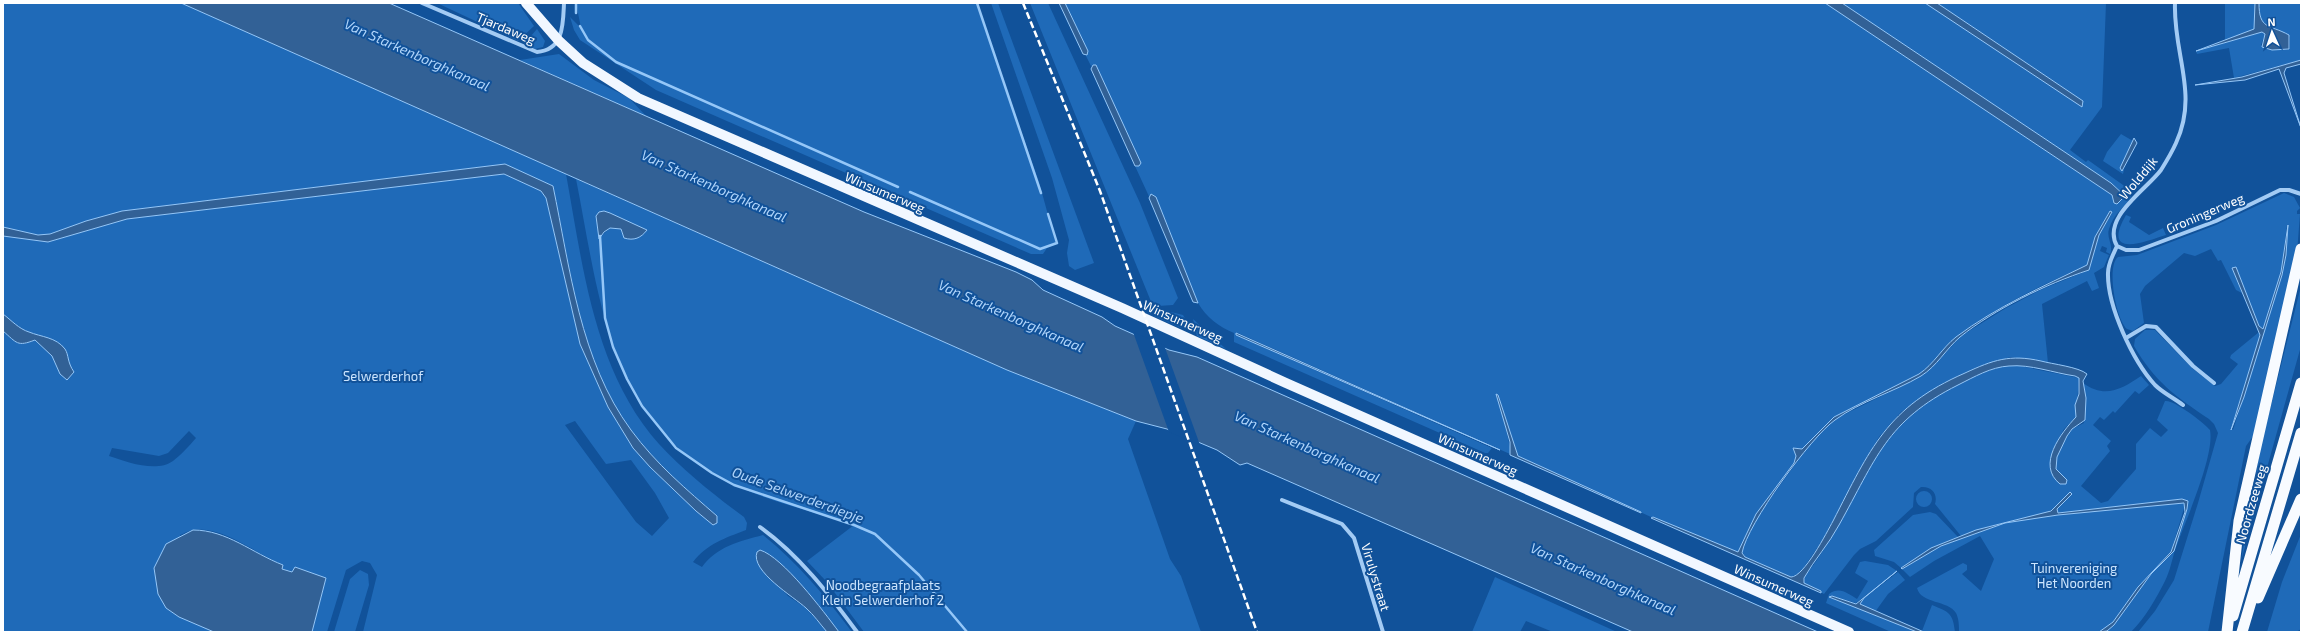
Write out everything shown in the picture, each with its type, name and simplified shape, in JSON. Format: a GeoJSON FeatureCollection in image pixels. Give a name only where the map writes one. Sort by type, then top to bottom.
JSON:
{"type":"FeatureCollection","features":[{"type":"Feature","properties":{"kind":"highway"},"geometry":{"type":"LineString","coordinates":[[2228,632],[2239,522],[2301,249]]}},
{"type":"Feature","properties":{"kind":"highway","name":"Noordzeeweg"},"geometry":{"type":"LineString","coordinates":[[2228,632],[2301,383]]}},
{"type":"Feature","properties":{"kind":"highway"},"geometry":{"type":"LineString","coordinates":[[2243,632],[2301,433]]}},
{"type":"Feature","properties":{"kind":"highway"},"geometry":{"type":"LineString","coordinates":[[2243,632],[2301,499]]}},
{"type":"Feature","properties":{"kind":"main road","name":"Winsumerweg"},"geometry":{"type":"LineString","coordinates":[[526,3],[559,41],[583,63],[645,101],[1122,308],[1314,395],[1849,632]]}},
{"type":"Feature","properties":{"kind":"street","name":"Tjardaweg"},"geometry":{"type":"LineString","coordinates":[[422,3],[533,52],[547,50],[559,41]]}},
{"type":"Feature","properties":{"kind":"street"},"geometry":{"type":"LineString","coordinates":[[559,41],[562,30],[564,3]]}},
{"type":"Feature","properties":{"kind":"street","name":"Wolddijk"},"geometry":{"type":"LineString","coordinates":[[2117,246],[2113,233],[2116,222],[2160,170],[2182,128],[2186,103],[2186,77],[2177,45],[2174,23],[2175,3]]}},
{"type":"Feature","properties":{"kind":"street","name":"Groningerweg"},"geometry":{"type":"LineString","coordinates":[[2117,246],[2126,250],[2139,250],[2216,221],[2280,190],[2289,190],[2301,194]]}},
{"type":"Feature","properties":{"kind":"street"},"geometry":{"type":"LineString","coordinates":[[2117,246],[2110,262],[2109,280],[2117,317],[2140,366],[2156,386],[2183,405]]}},
{"type":"Feature","properties":{"kind":"street"},"geometry":{"type":"LineString","coordinates":[[2126,338],[2146,326],[2156,327],[2193,366],[2214,383]]}},
{"type":"Feature","properties":{"kind":"street","name":"Virulystraat"},"geometry":{"type":"LineString","coordinates":[[1282,500],[1342,524],[1354,538],[1383,632]]}},
{"type":"Feature","properties":{"kind":"street"},"geometry":{"type":"LineString","coordinates":[[760,527],[778,540],[810,572],[857,632]]}},
{"type":"Feature","properties":{"kind":"green space","name":"Selwerderhof"},"geometry":{"type":"Polygon","coordinates":[[[3,3],[181,3],[566,174],[594,316],[605,351],[619,384],[637,415],[659,444],[679,464],[744,517],[747,523],[746,530],[710,546],[693,562],[702,567],[714,554],[721,550],[737,542],[763,535],[788,557],[810,580],[852,632],[839,632],[814,599],[791,574],[780,563],[769,555],[760,551],[758,564],[788,596],[806,608],[827,632],[363,632],[377,575],[370,563],[362,561],[346,570],[327,632],[312,632],[326,578],[282,569],[283,565],[228,536],[205,530],[192,530],[180,535],[207,629],[214,632],[3,632],[3,331],[14,341],[21,344],[35,340],[52,356],[60,374],[67,380],[74,372],[70,365],[66,351],[61,345],[48,338],[25,331],[3,314],[3,236],[48,242],[127,219],[504,174],[541,191],[546,198],[580,344],[608,407],[633,448],[706,519],[717,523],[717,516],[672,476],[650,454],[631,430],[614,403],[600,374],[580,313],[553,186],[505,164],[122,211],[86,221],[50,234],[38,235],[3,227],[3,3]],[[575,421],[565,425],[636,522],[652,536],[669,518],[655,493],[631,460],[606,464],[575,421]],[[189,431],[168,453],[159,456],[112,448],[109,456],[141,465],[158,466],[166,464],[179,456],[196,438],[189,431]]]}},
{"type":"Feature","properties":{"kind":"green space"},"geometry":{"type":"Polygon","coordinates":[[[437,3],[518,3],[534,26],[518,41],[437,3]]]}},
{"type":"Feature","properties":{"kind":"green space"},"geometry":{"type":"Polygon","coordinates":[[[576,3],[976,3],[1039,182],[1056,244],[1047,248],[1043,254],[1031,254],[656,90],[580,40],[574,30],[570,17],[581,28],[576,3]]]}},
{"type":"Feature","properties":{"kind":"green space"},"geometry":{"type":"Polygon","coordinates":[[[991,3],[998,3],[1094,263],[1075,270],[1069,266],[1067,253],[1069,240],[1052,178],[991,3]]]}},
{"type":"Feature","properties":{"kind":"green space"},"geometry":{"type":"Polygon","coordinates":[[[1030,3],[1048,3],[1140,203],[1178,298],[1173,305],[1158,306],[1152,304],[1030,3]]]}},
{"type":"Feature","properties":{"kind":"green space"},"geometry":{"type":"Polygon","coordinates":[[[1065,3],[1825,3],[2112,195],[2114,203],[2117,204],[2125,195],[2111,183],[1842,3],[1925,3],[2083,104],[2083,101],[1937,3],[2106,3],[2102,107],[2070,150],[2086,162],[2088,160],[2130,190],[2133,194],[2113,219],[2109,229],[2108,235],[2111,248],[2110,254],[2106,252],[2107,248],[2102,246],[2100,251],[2109,255],[2104,267],[2094,273],[2099,288],[2092,291],[2087,281],[2042,304],[2048,363],[2011,357],[1977,367],[1943,383],[1901,412],[1879,437],[1824,538],[1800,573],[1791,577],[1745,557],[1742,551],[1750,530],[1765,506],[1807,448],[1828,425],[1841,416],[1908,383],[1938,361],[1961,336],[2006,308],[2040,290],[2089,270],[2099,235],[2112,213],[2110,211],[2095,237],[2087,265],[2003,306],[1956,337],[1929,366],[1919,374],[1834,417],[1802,449],[1793,448],[1796,456],[1794,463],[1756,514],[1740,550],[1735,553],[1651,517],[1518,456],[1515,453],[1498,395],[1511,451],[1510,454],[1238,333],[1236,335],[1492,448],[1488,453],[1485,453],[1234,342],[1234,333],[1213,321],[1198,303],[1135,166],[1137,167],[1093,65],[1091,66],[1086,56],[1088,51],[1065,3]]]}},
{"type":"Feature","properties":{"kind":"green space"},"geometry":{"type":"Polygon","coordinates":[[[2225,3],[2255,3],[2254,29],[2225,41],[2225,3]]]}},
{"type":"Feature","properties":{"kind":"green space"},"geometry":{"type":"Polygon","coordinates":[[[2259,3],[2301,3],[2301,60],[2234,78],[2229,48],[2197,54],[2196,51],[2262,32],[2265,34],[2261,45],[2266,49],[2288,50],[2290,48],[2290,37],[2261,21],[2259,3]]]}},
{"type":"Feature","properties":{"kind":"green space"},"geometry":{"type":"Polygon","coordinates":[[[537,29],[545,41],[543,47],[535,49],[524,44],[537,29]]]}},
{"type":"Feature","properties":{"kind":"green space"},"geometry":{"type":"Polygon","coordinates":[[[559,54],[594,80],[629,98],[646,116],[520,60],[559,54]]]}},
{"type":"Feature","properties":{"kind":"green space"},"geometry":{"type":"Polygon","coordinates":[[[2121,134],[2133,141],[2120,168],[2124,170],[2123,174],[2103,161],[2107,152],[2121,134]]]}},
{"type":"Feature","properties":{"kind":"green space","name":"Noodbegraafplaats Klein Selwerderhof 2"},"geometry":{"type":"Polygon","coordinates":[[[576,179],[1007,370],[1136,421],[1128,439],[1170,559],[1181,576],[1201,632],[864,632],[826,581],[807,561],[854,525],[747,490],[733,484],[691,459],[659,428],[635,393],[617,354],[603,313],[576,179]],[[604,211],[596,216],[599,238],[610,228],[621,229],[622,234],[647,230],[604,211]]]}},
{"type":"Feature","properties":{"kind":"green space"},"geometry":{"type":"Polygon","coordinates":[[[2284,193],[2294,197],[2300,208],[2297,211],[2297,214],[2300,214],[2297,253],[2254,435],[2246,446],[2208,632],[2138,632],[2155,611],[2174,580],[2218,433],[2214,424],[2209,419],[2186,403],[2158,379],[2134,346],[2135,339],[2145,330],[2155,330],[2192,368],[2215,386],[2221,384],[2238,364],[2230,358],[2231,355],[2259,332],[2260,337],[2231,428],[2233,430],[2282,275],[2288,226],[2287,225],[2281,272],[2264,327],[2261,329],[2232,268],[2242,293],[2236,290],[2221,260],[2218,261],[2211,249],[2195,256],[2184,253],[2145,286],[2140,294],[2144,323],[2133,331],[2127,329],[2123,324],[2116,305],[2113,281],[2114,262],[2118,257],[2137,255],[2216,225],[2284,193]]]}},
{"type":"Feature","properties":{"kind":"green space"},"geometry":{"type":"Polygon","coordinates":[[[2126,215],[2131,217],[2129,222],[2149,235],[2163,228],[2166,235],[2137,243],[2122,243],[2119,238],[2120,229],[2126,215]]]}},
{"type":"Feature","properties":{"kind":"green space"},"geometry":{"type":"Polygon","coordinates":[[[2301,286],[2301,346],[2241,561],[2261,445],[2301,286]]]}},
{"type":"Feature","properties":{"kind":"green space"},"geometry":{"type":"Polygon","coordinates":[[[1171,312],[1183,315],[1187,322],[1181,328],[1154,316],[1171,312]]]}},
{"type":"Feature","properties":{"kind":"green space"},"geometry":{"type":"Polygon","coordinates":[[[1193,319],[1226,349],[1197,336],[1193,319]]]}},
{"type":"Feature","properties":{"kind":"green space"},"geometry":{"type":"Polygon","coordinates":[[[2005,366],[2020,366],[2079,378],[2076,417],[2064,429],[2058,440],[2050,465],[2051,473],[2067,480],[2056,469],[2057,457],[2072,429],[2084,423],[2086,398],[2083,383],[2091,388],[2106,391],[2127,385],[2141,376],[2149,385],[2139,394],[2135,391],[2115,413],[2113,411],[2104,420],[2100,417],[2093,425],[2111,441],[2107,446],[2110,451],[2081,486],[2101,503],[2108,501],[2136,469],[2136,444],[2150,428],[2161,437],[2168,430],[2157,420],[2165,401],[2169,401],[2181,407],[2196,417],[2210,430],[2208,456],[2204,472],[2165,581],[2146,614],[2136,627],[2131,632],[2104,632],[2114,625],[2151,574],[2174,551],[2188,504],[2182,499],[2059,513],[2057,511],[2058,508],[2056,508],[1961,536],[1935,504],[1936,497],[1933,491],[1925,487],[1921,487],[1914,493],[1913,507],[1876,541],[1860,549],[1824,594],[1804,583],[1805,576],[1832,536],[1866,472],[1892,433],[1908,416],[1936,397],[1966,380],[2005,366]]]}},
{"type":"Feature","properties":{"kind":"green space"},"geometry":{"type":"Polygon","coordinates":[[[1924,491],[1931,496],[1932,499],[1927,506],[1924,507],[1917,502],[1916,499],[1921,492],[1924,491]]]}},
{"type":"Feature","properties":{"kind":"green space","name":"Tuinvereniging Het Noorden"},"geometry":{"type":"Polygon","coordinates":[[[2182,502],[2185,505],[2171,552],[2138,587],[2113,622],[2099,632],[1959,632],[1956,613],[1947,606],[1924,597],[1919,593],[1917,588],[1963,563],[1967,565],[1967,570],[1962,574],[1981,591],[1994,559],[1980,536],[1934,561],[1910,577],[1902,569],[1941,546],[2005,523],[2043,516],[2182,502]]]}},
{"type":"Feature","properties":{"kind":"green space"},"geometry":{"type":"Polygon","coordinates":[[[1930,512],[1936,514],[1958,537],[1931,548],[1901,568],[1894,562],[1875,556],[1874,550],[1913,515],[1930,512]]]}},
{"type":"Feature","properties":{"kind":"green space"},"geometry":{"type":"Polygon","coordinates":[[[2301,534],[2301,629],[2296,632],[2267,632],[2282,582],[2301,534]]]}},
{"type":"Feature","properties":{"kind":"green space"},"geometry":{"type":"Polygon","coordinates":[[[1865,561],[1888,565],[1897,571],[1856,603],[1832,596],[1829,597],[1917,632],[1891,632],[1826,603],[1829,594],[1837,591],[1847,593],[1857,599],[1868,581],[1855,573],[1860,562],[1865,561]]]}},
{"type":"Feature","properties":{"kind":"green space"},"geometry":{"type":"Polygon","coordinates":[[[360,570],[368,574],[369,585],[355,632],[334,632],[350,579],[360,570]]]}},
{"type":"Feature","properties":{"kind":"green space"},"geometry":{"type":"Polygon","coordinates":[[[1898,572],[1905,580],[1888,594],[1875,612],[1861,606],[1859,602],[1898,572]]]}},
{"type":"Feature","properties":{"kind":"green space"},"geometry":{"type":"Polygon","coordinates":[[[1495,577],[1617,632],[1553,632],[1526,621],[1520,632],[1472,632],[1495,577]]]}},
{"type":"Feature","properties":{"kind":"green space"},"geometry":{"type":"Polygon","coordinates":[[[1932,605],[1949,614],[1953,621],[1955,632],[1922,631],[1932,605]]]}},
{"type":"Feature","properties":{"kind":"water","name":"Van Starkenborghkanaal"},"geometry":{"type":"Polygon","coordinates":[[[181,3],[389,3],[864,212],[1016,272],[1032,280],[1043,290],[1102,317],[1115,326],[1169,350],[1197,357],[1818,632],[1633,632],[1247,463],[1240,465],[1217,450],[1167,429],[1136,421],[1007,370],[181,3]]]}},
{"type":"Feature","properties":{"kind":"water"},"geometry":{"type":"Polygon","coordinates":[[[1059,3],[1065,3],[1088,51],[1087,55],[1083,54],[1059,3]]]}},
{"type":"Feature","properties":{"kind":"water"},"geometry":{"type":"Polygon","coordinates":[[[1825,3],[1842,3],[2111,183],[2125,196],[2117,204],[2114,203],[2112,195],[1825,3]]]}},
{"type":"Feature","properties":{"kind":"water"},"geometry":{"type":"Polygon","coordinates":[[[1925,3],[1937,3],[2083,101],[2082,107],[1925,3]]]}},
{"type":"Feature","properties":{"kind":"water"},"geometry":{"type":"Polygon","coordinates":[[[2255,3],[2259,3],[2259,12],[2263,22],[2266,25],[2289,35],[2289,49],[2272,50],[2262,47],[2265,34],[2262,32],[2196,51],[2254,29],[2255,3]]]}},
{"type":"Feature","properties":{"kind":"water"},"geometry":{"type":"Polygon","coordinates":[[[2301,60],[2301,64],[2286,68],[2284,73],[2301,128],[2279,69],[2245,80],[2195,85],[2242,77],[2301,60]]]}},
{"type":"Feature","properties":{"kind":"water"},"geometry":{"type":"Polygon","coordinates":[[[1093,65],[1096,65],[1141,163],[1139,166],[1135,166],[1091,69],[1093,65]]]}},
{"type":"Feature","properties":{"kind":"water"},"geometry":{"type":"Polygon","coordinates":[[[2134,138],[2137,143],[2122,171],[2120,168],[2134,138]]]}},
{"type":"Feature","properties":{"kind":"water"},"geometry":{"type":"Polygon","coordinates":[[[505,164],[553,186],[579,313],[588,344],[614,403],[631,430],[651,454],[672,476],[717,516],[717,523],[713,525],[696,511],[650,467],[633,448],[608,407],[580,344],[546,198],[541,191],[504,174],[127,219],[48,242],[3,236],[3,227],[38,235],[50,234],[86,221],[122,211],[505,164]]]}},
{"type":"Feature","properties":{"kind":"water"},"geometry":{"type":"Polygon","coordinates":[[[1151,194],[1156,197],[1198,303],[1193,302],[1149,198],[1151,194]]]}},
{"type":"Feature","properties":{"kind":"water"},"geometry":{"type":"Polygon","coordinates":[[[604,211],[647,230],[640,237],[631,239],[624,238],[621,229],[610,228],[604,232],[599,239],[596,216],[599,212],[604,211]]]}},
{"type":"Feature","properties":{"kind":"water"},"geometry":{"type":"Polygon","coordinates":[[[2110,211],[2112,212],[2099,235],[2089,270],[2056,282],[2005,307],[1960,337],[1927,372],[1900,387],[1845,413],[1824,429],[1796,462],[1767,503],[1746,540],[1742,553],[1745,557],[1791,577],[1796,575],[1802,570],[1821,544],[1870,451],[1899,416],[1917,400],[1938,386],[1975,368],[2011,358],[2030,359],[2072,368],[2087,374],[2083,381],[2086,398],[2085,420],[2072,429],[2057,457],[2056,469],[2067,480],[2066,484],[2060,484],[2053,476],[2050,468],[2051,459],[2053,449],[2058,440],[2076,417],[2075,405],[2079,394],[2079,378],[2034,367],[2009,366],[1989,370],[1958,385],[1914,413],[1898,428],[1874,461],[1835,532],[1804,578],[1804,583],[1821,591],[1821,593],[1651,518],[1653,517],[1738,552],[1756,514],[1794,463],[1796,456],[1793,448],[1802,449],[1834,417],[1919,374],[1929,366],[1956,337],[1987,316],[2020,298],[2087,265],[2095,237],[2110,211]]]}},
{"type":"Feature","properties":{"kind":"water"},"geometry":{"type":"Polygon","coordinates":[[[2288,225],[2286,255],[2282,275],[2244,397],[2231,430],[2260,335],[2232,268],[2236,267],[2259,326],[2263,329],[2281,272],[2288,225]]]}},
{"type":"Feature","properties":{"kind":"water"},"geometry":{"type":"Polygon","coordinates":[[[3,314],[25,331],[53,340],[65,349],[74,372],[67,380],[60,374],[52,356],[35,340],[18,343],[3,331],[3,314]]]}},
{"type":"Feature","properties":{"kind":"water"},"geometry":{"type":"Polygon","coordinates":[[[1236,333],[1500,450],[1236,335],[1236,333]]]}},
{"type":"Feature","properties":{"kind":"water"},"geometry":{"type":"Polygon","coordinates":[[[1496,394],[1498,395],[1518,456],[1641,513],[1510,455],[1510,442],[1496,394]]]}},
{"type":"Feature","properties":{"kind":"water"},"geometry":{"type":"Polygon","coordinates":[[[2070,492],[2072,494],[2057,509],[2058,513],[2182,499],[2188,501],[2187,509],[2174,551],[2151,574],[2114,625],[2107,631],[2099,632],[2113,622],[2138,587],[2171,552],[2185,512],[2184,503],[2058,515],[2005,523],[1941,546],[1902,569],[1901,568],[1931,548],[1976,530],[2051,511],[2070,492]]]}},
{"type":"Feature","properties":{"kind":"water"},"geometry":{"type":"Polygon","coordinates":[[[193,530],[205,531],[228,538],[283,565],[282,569],[292,572],[295,567],[326,578],[312,632],[214,632],[179,617],[166,608],[158,594],[154,568],[166,544],[193,530]]]}},
{"type":"Feature","properties":{"kind":"water"},"geometry":{"type":"Polygon","coordinates":[[[760,550],[780,563],[791,574],[839,632],[827,632],[809,611],[766,575],[760,567],[757,559],[757,552],[760,550]]]}},
{"type":"Feature","properties":{"kind":"water"},"geometry":{"type":"Polygon","coordinates":[[[1897,571],[1864,598],[1860,604],[1924,632],[1917,632],[1829,597],[1832,596],[1856,604],[1897,571]]]}},
{"type":"Feature","properties":{"kind":"pier"},"geometry":{"type":"Polygon","coordinates":[[[1133,332],[1164,345],[1200,445],[1169,432],[1133,332]]]}},
{"type":"Feature","properties":{"kind":"waterway"},"geometry":{"type":"LineString","coordinates":[[576,3],[576,13]]}},
{"type":"Feature","properties":{"kind":"waterway"},"geometry":{"type":"LineString","coordinates":[[977,3],[1041,193]]}},
{"type":"Feature","properties":{"kind":"waterway"},"geometry":{"type":"LineString","coordinates":[[580,26],[588,40],[616,62],[898,187]]}},
{"type":"Feature","properties":{"kind":"waterway"},"geometry":{"type":"LineString","coordinates":[[910,192],[1040,249],[1057,243],[1048,214]]}},
{"type":"Feature","properties":{"kind":"waterway","name":"Oude Selwerderdiepje"},"geometry":{"type":"LineString","coordinates":[[600,236],[605,318],[613,347],[627,379],[642,406],[676,448],[712,473],[734,485],[854,525],[875,534],[919,575],[967,632]]}},
{"type":"Feature","properties":{"kind":"railway"},"geometry":{"type":"LineString","coordinates":[[1023,3],[1100,191],[1257,632]]}}]}
